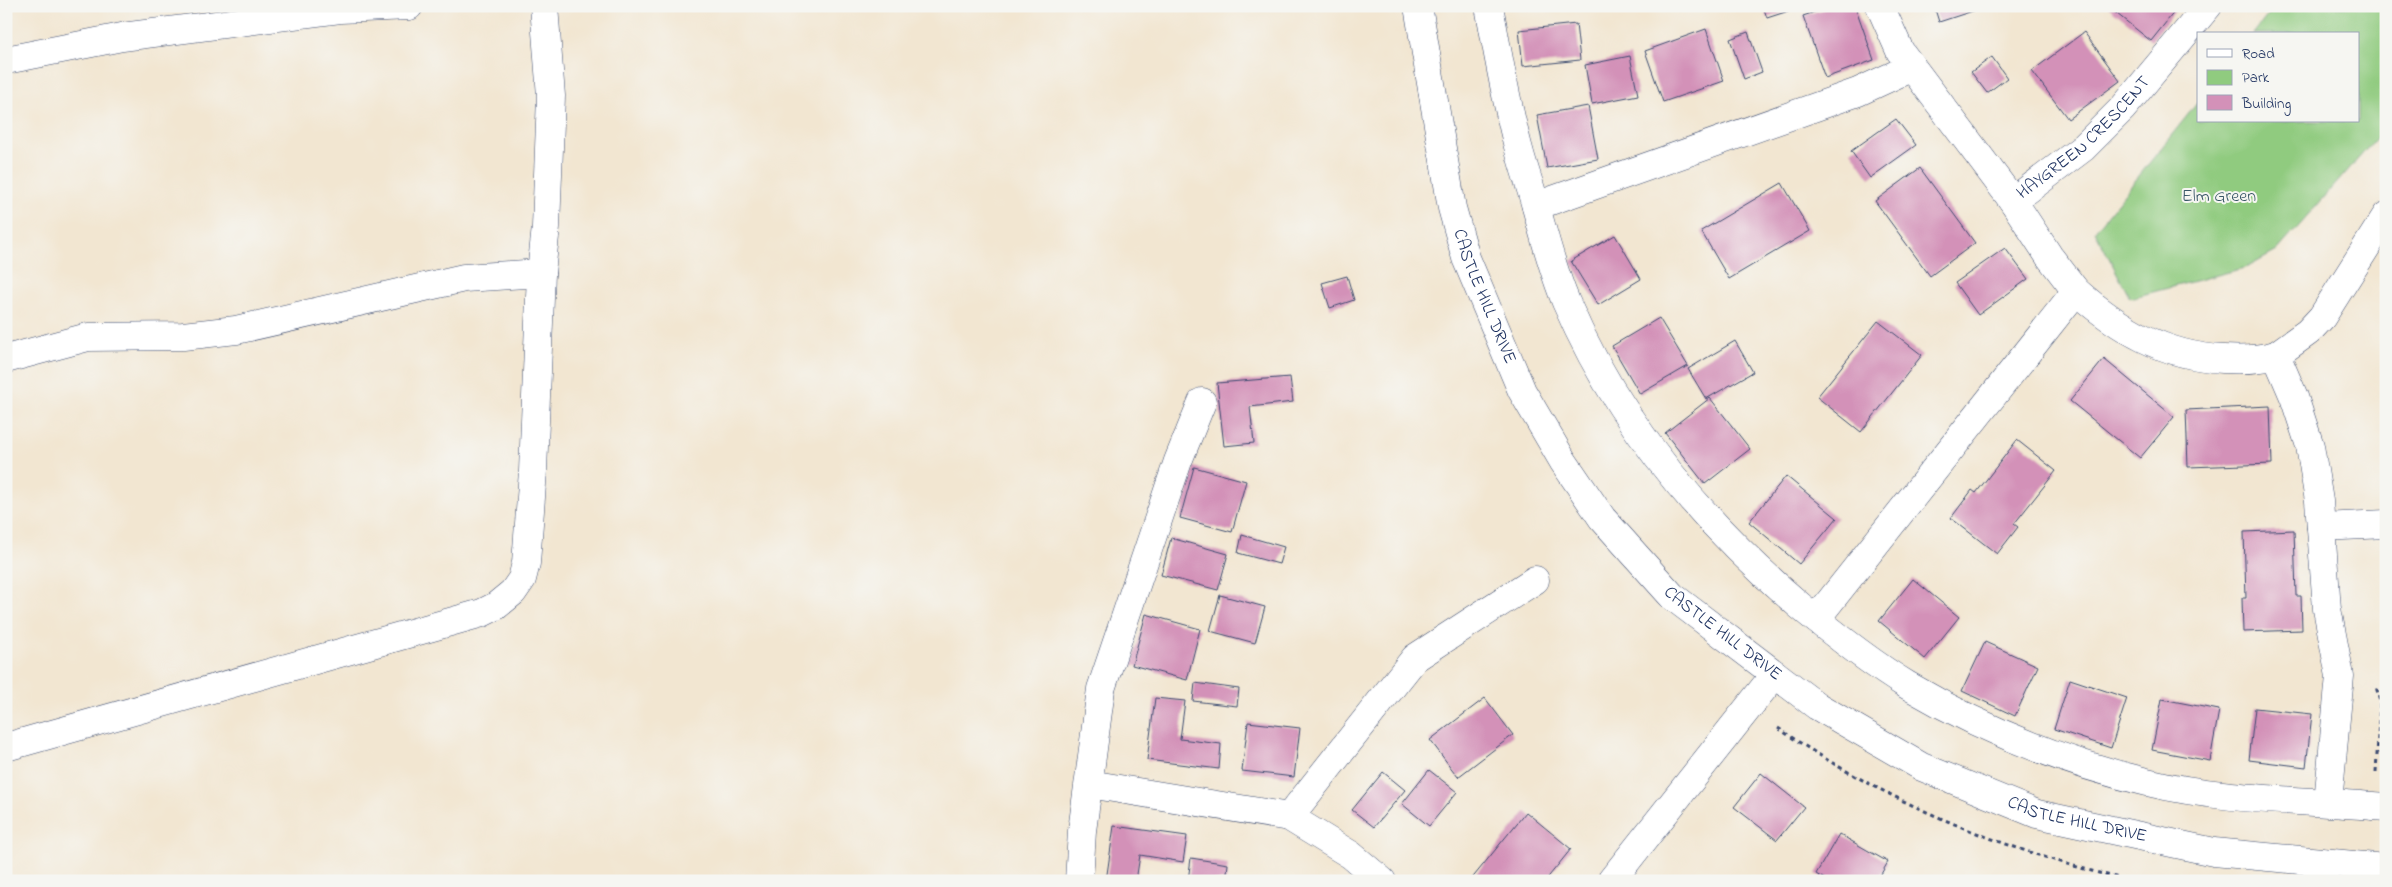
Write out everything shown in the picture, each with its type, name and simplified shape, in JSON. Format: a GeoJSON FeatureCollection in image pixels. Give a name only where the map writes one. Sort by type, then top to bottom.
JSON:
{"type":"FeatureCollection","features":[{"type":"Feature","properties":{"kind":"street"},"geometry":{"type":"LineString","coordinates":[[6,60],[122,36],[340,9],[409,6]]}},
{"type":"Feature","properties":{"kind":"street"},"geometry":{"type":"LineString","coordinates":[[6,747],[482,613],[496,606],[513,592],[522,579],[526,563],[533,471],[541,273],[546,227],[551,96],[544,6]]}},
{"type":"Feature","properties":{"kind":"street","name":"CASTLE HILL DRIVE"},"geometry":{"type":"LineString","coordinates":[[1418,6],[1424,51],[1452,208],[1466,258],[1522,391],[1563,460],[1602,518],[1666,588],[1817,706],[1922,767],[2037,814],[2214,852],[2370,872]]}},
{"type":"Feature","properties":{"kind":"street"},"geometry":{"type":"LineString","coordinates":[[1489,6],[1518,149],[1536,206],[1549,258],[1566,302],[1601,371],[1642,435],[1675,480],[1710,522],[1760,571],[1816,619],[1906,684],[1968,718],[2067,759],[2175,788],[2386,807]]}},
{"type":"Feature","properties":{"kind":"street","name":"HAYGREEN CRESCENT"},"geometry":{"type":"LineString","coordinates":[[1880,6],[1890,32],[1912,67],[2013,201],[2068,162],[2103,128],[2127,103],[2208,6]]}},
{"type":"Feature","properties":{"kind":"street"},"geometry":{"type":"LineString","coordinates":[[1536,206],[1858,92],[1912,67]]}},
{"type":"Feature","properties":{"kind":"street"},"geometry":{"type":"LineString","coordinates":[[2013,201],[2049,256],[2076,291],[2098,311],[2132,334],[2167,349],[2191,355],[2230,360],[2252,360],[2276,355],[2308,332],[2322,317],[2386,216]]}},
{"type":"Feature","properties":{"kind":"street"},"geometry":{"type":"LineString","coordinates":[[6,359],[88,337],[183,336],[236,330],[464,278],[541,273]]}},
{"type":"Feature","properties":{"kind":"street"},"geometry":{"type":"LineString","coordinates":[[1816,619],[2076,291]]}},
{"type":"Feature","properties":{"kind":"street"},"geometry":{"type":"LineString","coordinates":[[2276,355],[2294,397],[2310,446],[2316,478],[2328,609],[2340,676],[2328,802]]}},
{"type":"Feature","properties":{"kind":"street"},"geometry":{"type":"LineString","coordinates":[[1079,881],[1082,831],[1101,689],[1178,460],[1202,402]]}},
{"type":"Feature","properties":{"kind":"street"},"geometry":{"type":"LineString","coordinates":[[2321,527],[2386,524]]}},
{"type":"Feature","properties":{"kind":"street"},"geometry":{"type":"LineString","coordinates":[[1288,817],[1415,658],[1535,580]]}},
{"type":"Feature","properties":{"kind":"street"},"geometry":{"type":"LineString","coordinates":[[1611,881],[1775,674]]}},
{"type":"Feature","properties":{"kind":"street"},"geometry":{"type":"LineString","coordinates":[[1089,784],[1288,817],[1351,855],[1382,881]]}},
{"type":"Feature","properties":{"kind":"green space","name":"Elm Green"},"geometry":{"type":"Polygon","coordinates":[[[2275,6],[2386,6],[2386,127],[2277,251],[2248,267],[2130,298],[2095,231],[2197,103],[2197,122],[2360,122],[2360,32],[2255,32],[2275,6]]]}},
{"type":"Feature","properties":{"kind":"building"},"geometry":{"type":"Polygon","coordinates":[[[1763,6],[1801,6],[1801,7],[1767,18],[1763,6]]]}},
{"type":"Feature","properties":{"kind":"building"},"geometry":{"type":"Polygon","coordinates":[[[1832,6],[1855,6],[1874,60],[1825,78],[1803,16],[1832,6]]]}},
{"type":"Feature","properties":{"kind":"building"},"geometry":{"type":"Polygon","coordinates":[[[1934,6],[1985,6],[1985,7],[1939,22],[1934,6]]]}},
{"type":"Feature","properties":{"kind":"building"},"geometry":{"type":"Polygon","coordinates":[[[2107,6],[2179,6],[2151,41],[2107,6]]]}},
{"type":"Feature","properties":{"kind":"building"},"geometry":{"type":"Polygon","coordinates":[[[1576,24],[1580,60],[1523,66],[1519,30],[1576,24]]]}},
{"type":"Feature","properties":{"kind":"building"},"geometry":{"type":"Polygon","coordinates":[[[1706,29],[1724,81],[1663,102],[1645,51],[1706,29]]]}},
{"type":"Feature","properties":{"kind":"building"},"geometry":{"type":"Polygon","coordinates":[[[1748,32],[1762,72],[1744,79],[1730,39],[1748,32]]]}},
{"type":"Feature","properties":{"kind":"building"},"geometry":{"type":"Polygon","coordinates":[[[2084,32],[2120,81],[2068,119],[2032,71],[2084,32]]]}},
{"type":"Feature","properties":{"kind":"building"},"geometry":{"type":"Polygon","coordinates":[[[1630,56],[1638,95],[1592,104],[1585,65],[1630,56]]]}},
{"type":"Feature","properties":{"kind":"building"},"geometry":{"type":"Polygon","coordinates":[[[1992,57],[2007,78],[1987,93],[1971,72],[1992,57]]]}},
{"type":"Feature","properties":{"kind":"building"},"geometry":{"type":"Polygon","coordinates":[[[1588,106],[1598,159],[1547,168],[1537,115],[1588,106]]]}},
{"type":"Feature","properties":{"kind":"building"},"geometry":{"type":"Polygon","coordinates":[[[1896,119],[1916,145],[1870,178],[1851,151],[1896,119]]]}},
{"type":"Feature","properties":{"kind":"building"},"geometry":{"type":"Polygon","coordinates":[[[1920,168],[1975,243],[1930,276],[1875,201],[1920,168]]]}},
{"type":"Feature","properties":{"kind":"building"},"geometry":{"type":"Polygon","coordinates":[[[1782,183],[1810,231],[1729,279],[1701,231],[1782,183]]]}},
{"type":"Feature","properties":{"kind":"building"},"geometry":{"type":"Polygon","coordinates":[[[1615,235],[1641,279],[1598,305],[1571,261],[1615,235]]]}},
{"type":"Feature","properties":{"kind":"building"},"geometry":{"type":"Polygon","coordinates":[[[2005,248],[2028,279],[1978,315],[1955,283],[2005,248]]]}},
{"type":"Feature","properties":{"kind":"building"},"geometry":{"type":"Polygon","coordinates":[[[1347,276],[1354,300],[1330,308],[1322,283],[1347,276]]]}},
{"type":"Feature","properties":{"kind":"building"},"geometry":{"type":"Polygon","coordinates":[[[1659,318],[1688,366],[1640,394],[1612,346],[1659,318]]]}},
{"type":"Feature","properties":{"kind":"building"},"geometry":{"type":"Polygon","coordinates":[[[1878,321],[1922,355],[1861,432],[1817,397],[1878,321]]]}},
{"type":"Feature","properties":{"kind":"building"},"geometry":{"type":"Polygon","coordinates":[[[1735,341],[1753,372],[1706,399],[1688,369],[1735,341]]]}},
{"type":"Feature","properties":{"kind":"building"},"geometry":{"type":"Polygon","coordinates":[[[2104,359],[2174,417],[2140,458],[2070,401],[2104,359]]]}},
{"type":"Feature","properties":{"kind":"building"},"geometry":{"type":"Polygon","coordinates":[[[1290,377],[1293,402],[1250,407],[1254,443],[1224,446],[1217,383],[1290,377]]]}},
{"type":"Feature","properties":{"kind":"building"},"geometry":{"type":"Polygon","coordinates":[[[1710,398],[1750,449],[1705,484],[1665,433],[1710,398]]]}},
{"type":"Feature","properties":{"kind":"building"},"geometry":{"type":"Polygon","coordinates":[[[2270,406],[2272,464],[2188,467],[2186,410],[2270,406]]]}},
{"type":"Feature","properties":{"kind":"building"},"geometry":{"type":"Polygon","coordinates":[[[2017,440],[2056,471],[2014,524],[2018,527],[1997,554],[1951,518],[1972,490],[1976,493],[2017,440]]]}},
{"type":"Feature","properties":{"kind":"building"},"geometry":{"type":"Polygon","coordinates":[[[1194,467],[1246,481],[1232,532],[1180,518],[1194,467]]]}},
{"type":"Feature","properties":{"kind":"building"},"geometry":{"type":"Polygon","coordinates":[[[1786,476],[1837,518],[1799,564],[1749,522],[1786,476]]]}},
{"type":"Feature","properties":{"kind":"building"},"geometry":{"type":"Polygon","coordinates":[[[2294,530],[2296,596],[2301,596],[2302,630],[2243,632],[2242,598],[2246,598],[2244,532],[2294,530]]]}},
{"type":"Feature","properties":{"kind":"building"},"geometry":{"type":"Polygon","coordinates":[[[1242,535],[1284,547],[1279,564],[1238,553],[1242,535]]]}},
{"type":"Feature","properties":{"kind":"building"},"geometry":{"type":"Polygon","coordinates":[[[1171,538],[1228,554],[1218,590],[1161,575],[1171,538]]]}},
{"type":"Feature","properties":{"kind":"building"},"geometry":{"type":"Polygon","coordinates":[[[1913,579],[1959,617],[1925,659],[1879,621],[1913,579]]]}},
{"type":"Feature","properties":{"kind":"building"},"geometry":{"type":"Polygon","coordinates":[[[1220,595],[1265,607],[1255,643],[1210,631],[1220,595]]]}},
{"type":"Feature","properties":{"kind":"building"},"geometry":{"type":"Polygon","coordinates":[[[1146,614],[1200,629],[1187,680],[1132,665],[1146,614]]]}},
{"type":"Feature","properties":{"kind":"building"},"geometry":{"type":"Polygon","coordinates":[[[1985,642],[2038,666],[2015,716],[1962,691],[1985,642]]]}},
{"type":"Feature","properties":{"kind":"building"},"geometry":{"type":"Polygon","coordinates":[[[2070,679],[2127,698],[2111,748],[2054,729],[2070,679]]]}},
{"type":"Feature","properties":{"kind":"building"},"geometry":{"type":"Polygon","coordinates":[[[1195,683],[1239,689],[1237,706],[1193,701],[1195,683]]]}},
{"type":"Feature","properties":{"kind":"building"},"geometry":{"type":"Polygon","coordinates":[[[1155,698],[1185,701],[1180,739],[1221,744],[1219,769],[1147,760],[1155,698]]]}},
{"type":"Feature","properties":{"kind":"building"},"geometry":{"type":"Polygon","coordinates":[[[1485,698],[1513,735],[1458,777],[1430,740],[1485,698]]]}},
{"type":"Feature","properties":{"kind":"building"},"geometry":{"type":"Polygon","coordinates":[[[2162,699],[2219,710],[2210,761],[2152,750],[2162,699]]]}},
{"type":"Feature","properties":{"kind":"building"},"geometry":{"type":"Polygon","coordinates":[[[2255,708],[2312,714],[2306,767],[2249,760],[2255,708]]]}},
{"type":"Feature","properties":{"kind":"building"},"geometry":{"type":"Polygon","coordinates":[[[1248,722],[1300,728],[1294,777],[1242,771],[1248,722]]]}},
{"type":"Feature","properties":{"kind":"building"},"geometry":{"type":"Polygon","coordinates":[[[1429,770],[1457,792],[1429,826],[1402,804],[1429,770]]]}},
{"type":"Feature","properties":{"kind":"building"},"geometry":{"type":"Polygon","coordinates":[[[1383,772],[1405,790],[1374,827],[1352,810],[1383,772]]]}},
{"type":"Feature","properties":{"kind":"building"},"geometry":{"type":"Polygon","coordinates":[[[1761,773],[1804,807],[1777,840],[1734,807],[1761,773]]]}},
{"type":"Feature","properties":{"kind":"building"},"geometry":{"type":"Polygon","coordinates":[[[1526,812],[1571,849],[1545,881],[1470,881],[1526,812]]]}},
{"type":"Feature","properties":{"kind":"building"},"geometry":{"type":"Polygon","coordinates":[[[1114,826],[1187,836],[1183,862],[1140,855],[1136,881],[1106,881],[1114,826]]]}},
{"type":"Feature","properties":{"kind":"building"},"geometry":{"type":"Polygon","coordinates":[[[1839,834],[1888,862],[1877,881],[1828,881],[1816,874],[1839,834]]]}},
{"type":"Feature","properties":{"kind":"building"},"geometry":{"type":"Polygon","coordinates":[[[1191,858],[1228,864],[1226,881],[1188,881],[1191,858]]]}}]}
